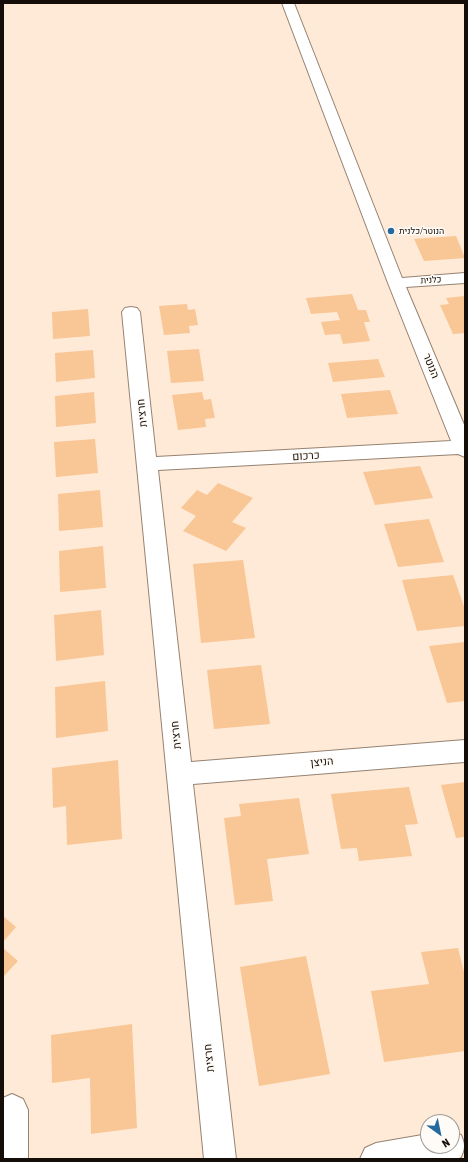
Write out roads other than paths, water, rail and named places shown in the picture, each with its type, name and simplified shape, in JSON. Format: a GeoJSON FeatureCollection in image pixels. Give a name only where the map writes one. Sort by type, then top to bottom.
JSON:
{"type":"FeatureCollection","features":[{"type":"Feature","properties":{"kind":"street","name":"הנוטר"},"geometry":{"type":"LineString","coordinates":[[288,3],[396,283],[464,448]]}},
{"type":"Feature","properties":{"kind":"street","name":"כלנית"},"geometry":{"type":"LineString","coordinates":[[396,283],[465,278]]}},
{"type":"Feature","properties":{"kind":"street","name":"חרצית"},"geometry":{"type":"LineString","coordinates":[[131,312],[220,1159]]}},
{"type":"Feature","properties":{"kind":"street","name":"כרכום"},"geometry":{"type":"LineString","coordinates":[[147,464],[464,448]]}},
{"type":"Feature","properties":{"kind":"street","name":"הניצן"},"geometry":{"type":"LineString","coordinates":[[180,774],[465,751]]}},
{"type":"Feature","properties":{"kind":"street"},"geometry":{"type":"LineString","coordinates":[[12,1110],[12,1159]]}},
{"type":"Feature","properties":{"kind":"street"},"geometry":{"type":"LineString","coordinates":[[376,1159],[420,1151]]}},
{"type":"Feature","properties":{"kind":"place","name":"הנוטר/כלנית"},"geometry":{"type":"Point","coordinates":[391,231]}}]}
